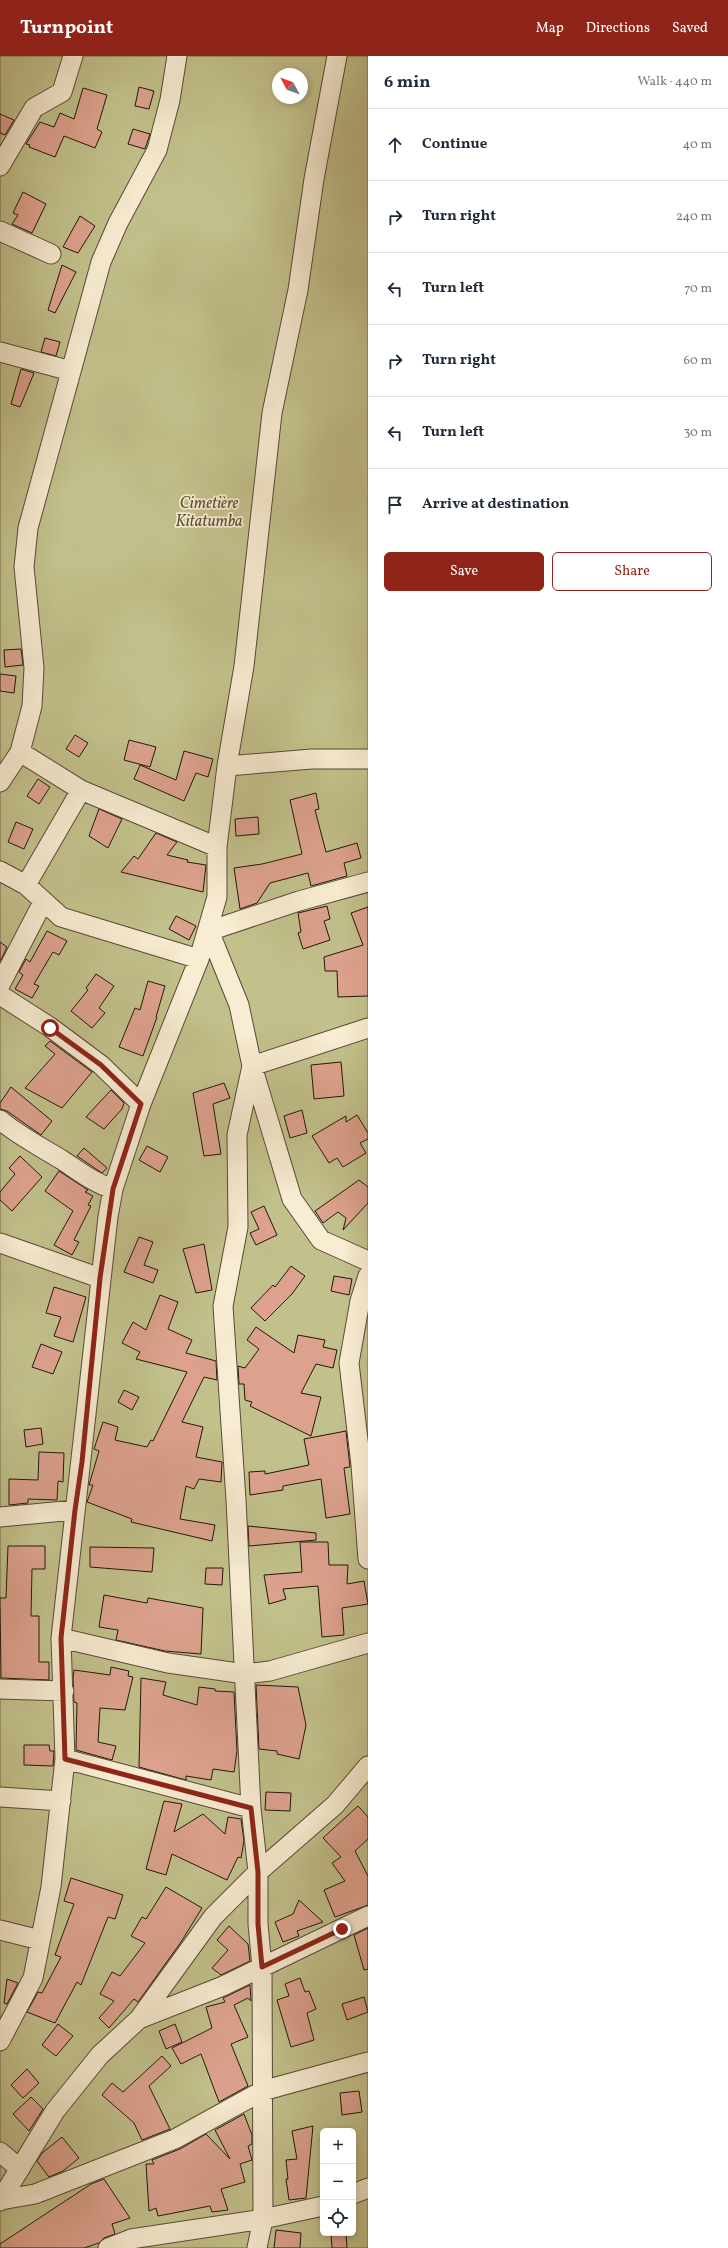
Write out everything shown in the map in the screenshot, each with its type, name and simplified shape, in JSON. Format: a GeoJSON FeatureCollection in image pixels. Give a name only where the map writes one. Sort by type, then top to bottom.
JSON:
{"type":"FeatureCollection","features":[{"type":"Feature","properties":{"kind":"street"},"geometry":{"type":"LineString","coordinates":[[0,166],[34,108],[62,92],[73,56]]}},
{"type":"Feature","properties":{"kind":"street"},"geometry":{"type":"LineString","coordinates":[[0,782],[20,752],[32,706],[34,668],[24,567],[28,528],[50,454],[101,262],[118,223],[157,150],[170,100],[177,56]]}},
{"type":"Feature","properties":{"kind":"street"},"geometry":{"type":"LineString","coordinates":[[0,2041],[33,1978],[51,1887],[65,1759],[64,1691],[61,1638],[75,1510],[82,1462],[100,1278],[113,1189],[141,1104],[199,959],[209,930],[217,897],[217,847],[227,766],[244,666],[272,413],[298,290],[314,179],[337,56]]}},
{"type":"Feature","properties":{"kind":"street"},"geometry":{"type":"LineString","coordinates":[[0,231],[51,254]]}},
{"type":"Feature","properties":{"kind":"street"},"geometry":{"type":"LineString","coordinates":[[0,352],[71,371]]}},
{"type":"Feature","properties":{"kind":"street"},"geometry":{"type":"LineString","coordinates":[[20,752],[81,790],[217,847]]}},
{"type":"Feature","properties":{"kind":"street"},"geometry":{"type":"LineString","coordinates":[[227,766],[312,759],[368,758]]}},
{"type":"Feature","properties":{"kind":"street"},"geometry":{"type":"LineString","coordinates":[[26,885],[81,790]]}},
{"type":"Feature","properties":{"kind":"street"},"geometry":{"type":"LineString","coordinates":[[0,871],[26,885],[61,917],[199,959]]}},
{"type":"Feature","properties":{"kind":"street"},"geometry":{"type":"LineString","coordinates":[[209,930],[299,901],[368,882]]}},
{"type":"Feature","properties":{"kind":"street"},"geometry":{"type":"LineString","coordinates":[[0,985],[43,902]]}},
{"type":"Feature","properties":{"kind":"street"},"geometry":{"type":"LineString","coordinates":[[209,930],[238,1005],[252,1066],[292,1199],[321,1240],[368,1261]]}},
{"type":"Feature","properties":{"kind":"street"},"geometry":{"type":"LineString","coordinates":[[0,995],[50,1028],[101,1065],[141,1104]]}},
{"type":"Feature","properties":{"kind":"street"},"geometry":{"type":"LineString","coordinates":[[252,1066],[368,1028]]}},
{"type":"Feature","properties":{"kind":"street"},"geometry":{"type":"LineString","coordinates":[[252,1066],[237,1135],[238,1227],[223,1306],[245,1674],[251,1808],[258,1872],[258,1924],[262,1967],[263,2219],[257,2248]]}},
{"type":"Feature","properties":{"kind":"street"},"geometry":{"type":"LineString","coordinates":[[0,1120],[19,1136],[62,1160],[98,1184],[113,1189]]}},
{"type":"Feature","properties":{"kind":"street"},"geometry":{"type":"LineString","coordinates":[[0,1243],[100,1278]]}},
{"type":"Feature","properties":{"kind":"street"},"geometry":{"type":"LineString","coordinates":[[368,1276],[360,1301],[349,1364],[361,1465],[368,1559]]}},
{"type":"Feature","properties":{"kind":"street"},"geometry":{"type":"LineString","coordinates":[[0,1517],[75,1510]]}},
{"type":"Feature","properties":{"kind":"street"},"geometry":{"type":"LineString","coordinates":[[61,1638],[168,1663],[245,1674],[270,1671],[368,1643]]}},
{"type":"Feature","properties":{"kind":"street"},"geometry":{"type":"LineString","coordinates":[[0,1689],[64,1691]]}},
{"type":"Feature","properties":{"kind":"street"},"geometry":{"type":"LineString","coordinates":[[65,1759],[251,1808]]}},
{"type":"Feature","properties":{"kind":"street"},"geometry":{"type":"LineString","coordinates":[[0,2200],[55,2111],[95,2061],[139,2019],[213,1917],[258,1872],[335,1805],[368,1766]]}},
{"type":"Feature","properties":{"kind":"street"},"geometry":{"type":"LineString","coordinates":[[335,1805],[368,1787]]}},
{"type":"Feature","properties":{"kind":"street"},"geometry":{"type":"LineString","coordinates":[[0,1797],[61,1801]]}},
{"type":"Feature","properties":{"kind":"street"},"geometry":{"type":"LineString","coordinates":[[139,2019],[223,1986],[368,1916]]}},
{"type":"Feature","properties":{"kind":"street"},"geometry":{"type":"LineString","coordinates":[[0,1930],[40,1940]]}},
{"type":"Feature","properties":{"kind":"street"},"geometry":{"type":"LineString","coordinates":[[0,2200],[35,2194],[175,2139],[262,2091],[368,2062]]}},
{"type":"Feature","properties":{"kind":"street"},"geometry":{"type":"LineString","coordinates":[[0,2152],[20,2169]]}},
{"type":"Feature","properties":{"kind":"street"},"geometry":{"type":"LineString","coordinates":[[356,2193],[368,2188]]}},
{"type":"Feature","properties":{"kind":"street"},"geometry":{"type":"LineString","coordinates":[[108,2248],[131,2239],[263,2219],[320,2207]]}},
{"type":"Feature","properties":{"kind":"green space","name":"Cimetière Kitatumba"},"geometry":{"type":"Polygon","coordinates":[[[0,56],[368,56],[368,2248],[0,2248],[0,56]]]}},
{"type":"Feature","properties":{"kind":"building"},"geometry":{"type":"Polygon","coordinates":[[[139,87],[154,91],[149,109],[135,106],[139,87]]]}},
{"type":"Feature","properties":{"kind":"building"},"geometry":{"type":"Polygon","coordinates":[[[83,88],[107,95],[97,129],[102,132],[95,148],[64,136],[55,157],[29,147],[30,145],[26,144],[40,122],[54,127],[60,113],[74,119],[83,88]]]}},
{"type":"Feature","properties":{"kind":"building"},"geometry":{"type":"Polygon","coordinates":[[[0,114],[14,120],[5,135],[0,133],[0,114]]]}},
{"type":"Feature","properties":{"kind":"building"},"geometry":{"type":"Polygon","coordinates":[[[133,129],[150,134],[145,149],[128,144],[133,129]]]}},
{"type":"Feature","properties":{"kind":"building"},"geometry":{"type":"Polygon","coordinates":[[[23,192],[46,204],[32,233],[12,224],[18,215],[13,213],[23,192]]]}},
{"type":"Feature","properties":{"kind":"building"},"geometry":{"type":"Polygon","coordinates":[[[80,216],[95,226],[78,253],[63,247],[80,216]]]}},
{"type":"Feature","properties":{"kind":"building"},"geometry":{"type":"Polygon","coordinates":[[[62,265],[76,272],[55,313],[48,310],[62,265]]]}},
{"type":"Feature","properties":{"kind":"building"},"geometry":{"type":"Polygon","coordinates":[[[45,338],[60,342],[56,356],[41,352],[45,338]]]}},
{"type":"Feature","properties":{"kind":"building"},"geometry":{"type":"Polygon","coordinates":[[[21,369],[34,373],[20,407],[11,404],[21,369]]]}},
{"type":"Feature","properties":{"kind":"building"},"geometry":{"type":"Polygon","coordinates":[[[21,649],[23,665],[5,667],[4,650],[21,649]]]}},
{"type":"Feature","properties":{"kind":"building"},"geometry":{"type":"Polygon","coordinates":[[[0,674],[16,676],[14,693],[0,691],[0,674]]]}},
{"type":"Feature","properties":{"kind":"building"},"geometry":{"type":"Polygon","coordinates":[[[75,735],[88,743],[79,757],[66,749],[75,735]]]}},
{"type":"Feature","properties":{"kind":"building"},"geometry":{"type":"Polygon","coordinates":[[[129,740],[156,747],[150,767],[124,760],[129,740]]]}},
{"type":"Feature","properties":{"kind":"building"},"geometry":{"type":"Polygon","coordinates":[[[184,751],[213,759],[208,777],[196,773],[184,801],[134,779],[140,765],[176,780],[184,751]]]}},
{"type":"Feature","properties":{"kind":"building"},"geometry":{"type":"Polygon","coordinates":[[[38,779],[50,787],[39,804],[27,796],[38,779]]]}},
{"type":"Feature","properties":{"kind":"building"},"geometry":{"type":"Polygon","coordinates":[[[316,793],[319,809],[315,810],[326,852],[357,843],[361,858],[344,863],[347,876],[311,886],[308,873],[270,883],[257,903],[240,909],[234,868],[262,864],[302,854],[290,800],[316,793]]]}},
{"type":"Feature","properties":{"kind":"building"},"geometry":{"type":"Polygon","coordinates":[[[99,809],[122,819],[108,848],[89,836],[99,809]]]}},
{"type":"Feature","properties":{"kind":"building"},"geometry":{"type":"Polygon","coordinates":[[[258,817],[259,834],[236,836],[235,819],[258,817]]]}},
{"type":"Feature","properties":{"kind":"building"},"geometry":{"type":"Polygon","coordinates":[[[16,822],[33,829],[24,849],[8,842],[16,822]]]}},
{"type":"Feature","properties":{"kind":"building"},"geometry":{"type":"Polygon","coordinates":[[[156,833],[177,842],[167,855],[188,860],[187,862],[206,865],[203,892],[121,872],[134,856],[138,859],[156,833]]]}},
{"type":"Feature","properties":{"kind":"building"},"geometry":{"type":"Polygon","coordinates":[[[327,906],[330,919],[324,921],[330,940],[303,949],[298,933],[301,932],[298,913],[327,906]]]}},
{"type":"Feature","properties":{"kind":"building"},"geometry":{"type":"Polygon","coordinates":[[[368,907],[368,996],[338,997],[337,971],[325,971],[324,957],[363,945],[351,913],[368,907]]]}},
{"type":"Feature","properties":{"kind":"building"},"geometry":{"type":"Polygon","coordinates":[[[176,916],[196,926],[189,940],[169,929],[176,916]]]}},
{"type":"Feature","properties":{"kind":"building"},"geometry":{"type":"Polygon","coordinates":[[[47,931],[67,941],[59,955],[53,952],[34,984],[39,986],[32,998],[15,989],[23,975],[19,972],[26,959],[30,962],[47,931]]]}},
{"type":"Feature","properties":{"kind":"building"},"geometry":{"type":"Polygon","coordinates":[[[0,942],[7,947],[1,960],[0,960],[0,942]]]}},
{"type":"Feature","properties":{"kind":"building"},"geometry":{"type":"Polygon","coordinates":[[[96,974],[114,986],[99,1008],[105,1013],[92,1028],[71,1011],[88,990],[86,988],[96,974]]]}},
{"type":"Feature","properties":{"kind":"building"},"geometry":{"type":"Polygon","coordinates":[[[148,981],[165,986],[157,1017],[143,1056],[119,1047],[135,1008],[140,1010],[148,981]]]}},
{"type":"Feature","properties":{"kind":"building"},"geometry":{"type":"Polygon","coordinates":[[[50,1041],[92,1072],[62,1108],[25,1088],[55,1054],[45,1046],[50,1041]]]}},
{"type":"Feature","properties":{"kind":"building"},"geometry":{"type":"Polygon","coordinates":[[[341,1062],[344,1096],[314,1099],[311,1065],[341,1062]]]}},
{"type":"Feature","properties":{"kind":"building"},"geometry":{"type":"Polygon","coordinates":[[[224,1083],[230,1098],[213,1104],[221,1154],[204,1156],[193,1093],[224,1083]]]}},
{"type":"Feature","properties":{"kind":"building"},"geometry":{"type":"Polygon","coordinates":[[[11,1087],[52,1121],[41,1135],[7,1111],[0,1109],[0,1103],[11,1087]]]}},
{"type":"Feature","properties":{"kind":"building"},"geometry":{"type":"Polygon","coordinates":[[[111,1090],[124,1103],[122,1109],[104,1129],[86,1117],[111,1090]]]}},
{"type":"Feature","properties":{"kind":"building"},"geometry":{"type":"Polygon","coordinates":[[[302,1110],[307,1133],[290,1138],[284,1116],[302,1110]]]}},
{"type":"Feature","properties":{"kind":"building"},"geometry":{"type":"Polygon","coordinates":[[[357,1115],[368,1133],[368,1139],[360,1143],[366,1153],[343,1167],[337,1158],[329,1163],[312,1136],[346,1116],[346,1122],[357,1115]]]}},
{"type":"Feature","properties":{"kind":"building"},"geometry":{"type":"Polygon","coordinates":[[[147,1146],[168,1157],[160,1172],[139,1160],[147,1146]]]}},
{"type":"Feature","properties":{"kind":"building"},"geometry":{"type":"Polygon","coordinates":[[[84,1148],[107,1168],[102,1173],[77,1156],[84,1148]]]}},
{"type":"Feature","properties":{"kind":"building"},"geometry":{"type":"Polygon","coordinates":[[[20,1156],[42,1177],[12,1211],[0,1200],[0,1192],[15,1174],[9,1168],[20,1156]]]}},
{"type":"Feature","properties":{"kind":"building"},"geometry":{"type":"Polygon","coordinates":[[[59,1171],[88,1190],[85,1192],[93,1196],[88,1205],[91,1206],[74,1240],[79,1242],[72,1255],[54,1245],[73,1211],[45,1191],[59,1171]]]}},
{"type":"Feature","properties":{"kind":"building"},"geometry":{"type":"Polygon","coordinates":[[[359,1180],[368,1187],[368,1203],[343,1230],[346,1218],[338,1212],[323,1223],[315,1211],[359,1180]]]}},
{"type":"Feature","properties":{"kind":"building"},"geometry":{"type":"Polygon","coordinates":[[[264,1206],[277,1235],[256,1245],[250,1233],[259,1229],[251,1212],[264,1206]]]}},
{"type":"Feature","properties":{"kind":"building"},"geometry":{"type":"Polygon","coordinates":[[[139,1237],[153,1242],[144,1265],[158,1270],[153,1283],[124,1272],[139,1237]]]}},
{"type":"Feature","properties":{"kind":"building"},"geometry":{"type":"Polygon","coordinates":[[[204,1244],[212,1290],[196,1293],[183,1249],[204,1244]]]}},
{"type":"Feature","properties":{"kind":"building"},"geometry":{"type":"Polygon","coordinates":[[[291,1266],[305,1276],[292,1294],[265,1321],[251,1308],[273,1285],[275,1287],[291,1266]]]}},
{"type":"Feature","properties":{"kind":"building"},"geometry":{"type":"Polygon","coordinates":[[[334,1276],[352,1279],[349,1295],[331,1291],[334,1276]]]}},
{"type":"Feature","properties":{"kind":"building"},"geometry":{"type":"Polygon","coordinates":[[[54,1287],[86,1297],[73,1342],[54,1336],[61,1317],[46,1313],[54,1287]]]}},
{"type":"Feature","properties":{"kind":"building"},"geometry":{"type":"Polygon","coordinates":[[[160,1295],[178,1302],[168,1329],[192,1340],[186,1353],[216,1361],[217,1380],[204,1377],[182,1422],[203,1427],[196,1457],[222,1462],[221,1482],[199,1479],[194,1489],[186,1486],[180,1519],[215,1525],[212,1541],[131,1522],[132,1519],[87,1502],[93,1485],[89,1485],[99,1451],[94,1449],[103,1422],[118,1427],[115,1440],[147,1447],[151,1440],[153,1441],[187,1372],[136,1359],[140,1352],[122,1343],[133,1322],[146,1330],[160,1295]]]}},
{"type":"Feature","properties":{"kind":"building"},"geometry":{"type":"Polygon","coordinates":[[[256,1327],[294,1353],[298,1335],[325,1340],[323,1347],[337,1350],[333,1368],[316,1364],[301,1393],[321,1397],[311,1436],[250,1406],[252,1402],[245,1400],[244,1384],[239,1384],[238,1366],[245,1368],[259,1349],[247,1340],[256,1327]]]}},
{"type":"Feature","properties":{"kind":"building"},"geometry":{"type":"Polygon","coordinates":[[[41,1344],[62,1352],[53,1374],[32,1367],[41,1344]]]}},
{"type":"Feature","properties":{"kind":"building"},"geometry":{"type":"Polygon","coordinates":[[[124,1390],[139,1397],[132,1410],[118,1402],[124,1390]]]}},
{"type":"Feature","properties":{"kind":"building"},"geometry":{"type":"Polygon","coordinates":[[[41,1428],[43,1444],[26,1447],[24,1430],[41,1428]]]}},
{"type":"Feature","properties":{"kind":"building"},"geometry":{"type":"Polygon","coordinates":[[[346,1431],[350,1467],[344,1468],[350,1514],[326,1518],[321,1479],[283,1486],[283,1490],[250,1495],[249,1472],[265,1471],[265,1474],[309,1465],[304,1439],[346,1431]]]}},
{"type":"Feature","properties":{"kind":"building"},"geometry":{"type":"Polygon","coordinates":[[[39,1452],[64,1453],[63,1482],[58,1481],[57,1500],[28,1499],[28,1503],[9,1505],[9,1479],[38,1480],[39,1452]]]}},
{"type":"Feature","properties":{"kind":"building"},"geometry":{"type":"Polygon","coordinates":[[[248,1526],[316,1533],[316,1540],[249,1546],[248,1526]]]}},
{"type":"Feature","properties":{"kind":"building"},"geometry":{"type":"Polygon","coordinates":[[[300,1542],[328,1542],[329,1565],[348,1565],[347,1584],[364,1581],[368,1604],[342,1608],[344,1635],[322,1637],[318,1586],[283,1589],[286,1599],[269,1604],[264,1575],[302,1572],[300,1542]]]}},
{"type":"Feature","properties":{"kind":"building"},"geometry":{"type":"Polygon","coordinates":[[[8,1546],[45,1546],[45,1569],[32,1569],[31,1616],[39,1616],[39,1662],[49,1662],[49,1680],[1,1678],[0,1598],[6,1598],[8,1546]]]}},
{"type":"Feature","properties":{"kind":"building"},"geometry":{"type":"Polygon","coordinates":[[[90,1547],[154,1548],[152,1572],[90,1567],[90,1547]]]}},
{"type":"Feature","properties":{"kind":"building"},"geometry":{"type":"Polygon","coordinates":[[[206,1568],[223,1568],[222,1585],[205,1584],[206,1568]]]}},
{"type":"Feature","properties":{"kind":"building"},"geometry":{"type":"Polygon","coordinates":[[[104,1595],[147,1603],[148,1598],[203,1608],[201,1654],[165,1651],[116,1640],[118,1630],[99,1627],[104,1595]]]}},
{"type":"Feature","properties":{"kind":"building"},"geometry":{"type":"Polygon","coordinates":[[[111,1667],[129,1671],[128,1676],[133,1677],[125,1710],[100,1708],[98,1742],[116,1746],[112,1760],[76,1750],[77,1703],[74,1702],[73,1679],[74,1670],[110,1675],[111,1667]]]}},
{"type":"Feature","properties":{"kind":"building"},"geometry":{"type":"Polygon","coordinates":[[[141,1678],[166,1682],[163,1695],[197,1705],[199,1687],[215,1689],[215,1691],[234,1692],[237,1751],[234,1772],[213,1769],[211,1780],[186,1776],[186,1780],[139,1767],[141,1678]]]}},
{"type":"Feature","properties":{"kind":"building"},"geometry":{"type":"Polygon","coordinates":[[[256,1685],[298,1687],[306,1725],[299,1759],[277,1754],[277,1751],[259,1749],[256,1685]]]}},
{"type":"Feature","properties":{"kind":"building"},"geometry":{"type":"Polygon","coordinates":[[[24,1745],[49,1745],[50,1751],[54,1751],[53,1766],[24,1765],[24,1745]]]}},
{"type":"Feature","properties":{"kind":"building"},"geometry":{"type":"Polygon","coordinates":[[[266,1792],[291,1793],[290,1811],[265,1810],[266,1792]]]}},
{"type":"Feature","properties":{"kind":"building"},"geometry":{"type":"Polygon","coordinates":[[[164,1801],[182,1804],[174,1832],[203,1814],[225,1834],[228,1817],[241,1819],[244,1841],[241,1858],[238,1857],[227,1880],[172,1854],[166,1875],[146,1869],[164,1801]]]}},
{"type":"Feature","properties":{"kind":"building"},"geometry":{"type":"Polygon","coordinates":[[[358,1806],[368,1817],[368,1839],[355,1851],[368,1876],[368,1905],[335,1917],[324,1890],[345,1881],[332,1863],[341,1857],[323,1838],[358,1806]]]}},
{"type":"Feature","properties":{"kind":"building"},"geometry":{"type":"Polygon","coordinates":[[[71,1878],[123,1895],[115,1919],[108,1917],[81,1985],[77,1982],[55,2023],[27,2012],[38,1992],[42,1993],[61,1957],[55,1955],[74,1904],[64,1901],[71,1878]]]}},
{"type":"Feature","properties":{"kind":"building"},"geometry":{"type":"Polygon","coordinates":[[[166,1887],[202,1908],[181,1942],[138,2002],[134,1999],[109,2028],[99,2018],[114,2001],[100,1994],[112,1972],[120,1976],[145,1943],[131,1936],[142,1917],[146,1919],[166,1887]]]}},
{"type":"Feature","properties":{"kind":"building"},"geometry":{"type":"Polygon","coordinates":[[[299,1900],[323,1922],[297,1931],[299,1936],[283,1942],[275,1922],[293,1914],[299,1900]]]}},
{"type":"Feature","properties":{"kind":"building"},"geometry":{"type":"Polygon","coordinates":[[[229,1926],[248,1944],[250,1961],[221,1975],[212,1968],[228,1950],[217,1940],[229,1926]]]}},
{"type":"Feature","properties":{"kind":"building"},"geometry":{"type":"Polygon","coordinates":[[[368,1928],[368,1969],[364,1970],[354,1935],[368,1928]]]}},
{"type":"Feature","properties":{"kind":"building"},"geometry":{"type":"Polygon","coordinates":[[[300,1978],[305,1992],[309,1991],[316,2009],[307,2013],[314,2040],[291,2047],[277,2000],[289,1996],[285,1984],[300,1978]]]}},
{"type":"Feature","properties":{"kind":"building"},"geometry":{"type":"Polygon","coordinates":[[[7,1979],[18,1983],[7,2004],[4,2003],[7,1979]]]}},
{"type":"Feature","properties":{"kind":"building"},"geometry":{"type":"Polygon","coordinates":[[[250,1985],[251,2001],[248,1998],[234,2005],[248,2037],[231,2044],[248,2086],[219,2102],[201,2054],[181,2064],[172,2048],[212,2028],[206,2007],[225,2002],[223,1998],[250,1985]]]}},
{"type":"Feature","properties":{"kind":"building"},"geometry":{"type":"Polygon","coordinates":[[[364,1997],[368,2012],[347,2020],[342,2004],[364,1997]]]}},
{"type":"Feature","properties":{"kind":"building"},"geometry":{"type":"Polygon","coordinates":[[[58,2024],[73,2036],[56,2056],[42,2045],[58,2024]]]}},
{"type":"Feature","properties":{"kind":"building"},"geometry":{"type":"Polygon","coordinates":[[[175,2024],[182,2042],[166,2049],[159,2031],[175,2024]]]}},
{"type":"Feature","properties":{"kind":"building"},"geometry":{"type":"Polygon","coordinates":[[[162,2056],[171,2066],[149,2086],[170,2129],[142,2140],[134,2123],[102,2095],[112,2083],[123,2092],[162,2056]]]}},
{"type":"Feature","properties":{"kind":"building"},"geometry":{"type":"Polygon","coordinates":[[[27,2069],[39,2083],[23,2098],[11,2085],[27,2069]]]}},
{"type":"Feature","properties":{"kind":"building"},"geometry":{"type":"Polygon","coordinates":[[[359,2091],[362,2112],[342,2115],[340,2093],[359,2091]]]}},
{"type":"Feature","properties":{"kind":"building"},"geometry":{"type":"Polygon","coordinates":[[[31,2097],[43,2109],[29,2131],[13,2114],[31,2097]]]}},
{"type":"Feature","properties":{"kind":"building"},"geometry":{"type":"Polygon","coordinates":[[[244,2114],[252,2135],[252,2144],[248,2146],[252,2160],[240,2164],[245,2182],[221,2189],[228,2210],[212,2212],[210,2206],[158,2216],[156,2208],[149,2211],[146,2164],[154,2164],[152,2160],[180,2149],[206,2134],[230,2159],[215,2130],[244,2114]]]}},
{"type":"Feature","properties":{"kind":"building"},"geometry":{"type":"Polygon","coordinates":[[[313,2126],[306,2198],[289,2200],[286,2179],[288,2179],[286,2160],[297,2159],[292,2131],[313,2126]]]}},
{"type":"Feature","properties":{"kind":"building"},"geometry":{"type":"Polygon","coordinates":[[[62,2137],[79,2158],[63,2171],[49,2177],[37,2161],[42,2153],[62,2137]]]}},
{"type":"Feature","properties":{"kind":"building"},"geometry":{"type":"Polygon","coordinates":[[[104,2179],[130,2218],[112,2224],[115,2234],[104,2238],[99,2243],[84,2248],[0,2248],[0,2244],[91,2184],[104,2179]]]}},
{"type":"Feature","properties":{"kind":"building"},"geometry":{"type":"Polygon","coordinates":[[[276,2230],[301,2233],[300,2248],[274,2248],[276,2230]]]}},
{"type":"Feature","properties":{"kind":"building"},"geometry":{"type":"Polygon","coordinates":[[[331,2236],[346,2236],[347,2248],[332,2248],[331,2236]]]}},
{"type":"Feature","properties":{"kind":"route"},"geometry":{"type":"LineString","coordinates":[[50,1028],[101,1065],[141,1104],[113,1189],[100,1278],[82,1462],[75,1510],[61,1638],[64,1691],[65,1759],[251,1808],[258,1872],[258,1924],[262,1967],[342,1929]]}}]}
